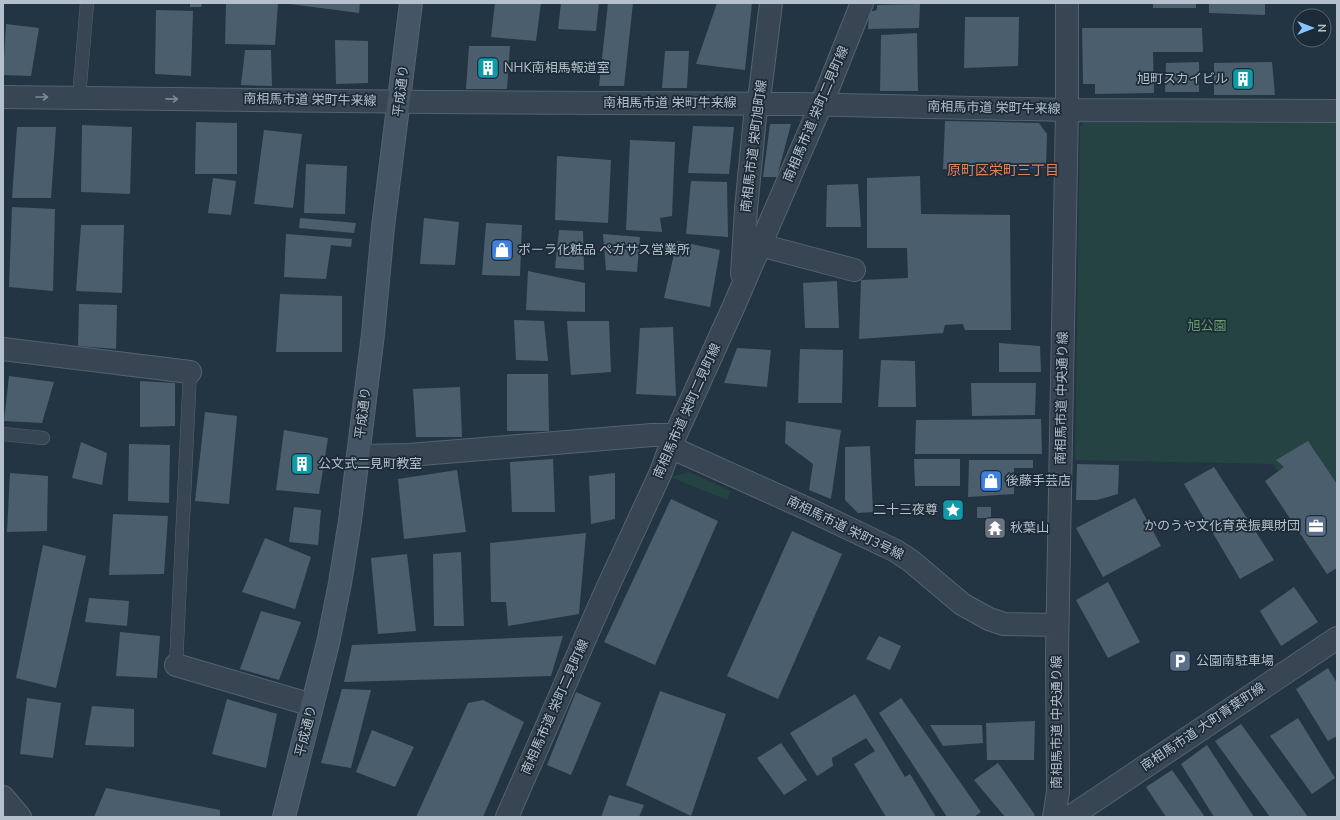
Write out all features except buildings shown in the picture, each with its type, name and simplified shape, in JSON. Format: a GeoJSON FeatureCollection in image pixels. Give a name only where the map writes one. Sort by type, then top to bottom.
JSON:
{"type":"FeatureCollection","features":[{"type":"Feature","properties":{"kind":"street","name":"平成通り"},"geometry":{"type":"LineString","coordinates":[[284,817],[328,643],[350,520],[411,3]]}},
{"type":"Feature","properties":{"kind":"street","name":"南相馬市道 栄町旭町線"},"geometry":{"type":"LineString","coordinates":[[741,289],[746,209],[755,117],[771,3]]}},
{"type":"Feature","properties":{"kind":"street","name":"南相馬市道 栄町二見町線"},"geometry":{"type":"LineString","coordinates":[[507,817],[741,289],[821,105],[862,3]]}},
{"type":"Feature","properties":{"kind":"street","name":"南相馬市道 中央通り線"},"geometry":{"type":"LineString","coordinates":[[1054,817],[1058,792],[1057,625],[1067,110],[1067,3]]}},
{"type":"Feature","properties":{"kind":"street","name":"南相馬市道 栄町牛来線"},"geometry":{"type":"LineString","coordinates":[[3,97],[758,104],[1067,110],[1337,111]]}},
{"type":"Feature","properties":{"kind":"street"},"geometry":{"type":"LineString","coordinates":[[760,245],[854,270]]}},
{"type":"Feature","properties":{"kind":"street"},"geometry":{"type":"LineString","coordinates":[[3,349],[190,372]]}},
{"type":"Feature","properties":{"kind":"street"},"geometry":{"type":"LineString","coordinates":[[358,456],[409,455],[652,435],[673,441]]}},
{"type":"Feature","properties":{"kind":"street","name":"南相馬市道 栄町3号線"},"geometry":{"type":"LineString","coordinates":[[673,441],[810,510],[896,551],[911,561],[962,604],[989,619],[1004,624],[1057,625]]}},
{"type":"Feature","properties":{"kind":"street","name":"南相馬市道 大町青葉町線"},"geometry":{"type":"LineString","coordinates":[[1070,817],[1337,638]]}},
{"type":"Feature","properties":{"kind":"street"},"geometry":{"type":"LineString","coordinates":[[176,665],[312,705]]}},
{"type":"Feature","properties":{"kind":"street"},"geometry":{"type":"LineString","coordinates":[[3,797],[20,817]]}},
{"type":"Feature","properties":{"kind":"lane"},"geometry":{"type":"LineString","coordinates":[[79,97],[87,3]]}},
{"type":"Feature","properties":{"kind":"lane"},"geometry":{"type":"LineString","coordinates":[[176,665],[190,372]]}},
{"type":"Feature","properties":{"kind":"lane"},"geometry":{"type":"LineString","coordinates":[[3,434],[43,438]]}},
{"type":"Feature","properties":{"kind":"green space","name":"旭公園"},"geometry":{"type":"Polygon","coordinates":[[[1084,123],[1337,123],[1337,565],[1273,464],[1075,460],[1080,127],[1084,123]]]}},
{"type":"Feature","properties":{"kind":"green space"},"geometry":{"type":"Polygon","coordinates":[[[689,472],[731,491],[727,500],[670,477],[689,472]]]}},
{"type":"Feature","properties":{"kind":"place","name":"NHK南相馬報道室"},"geometry":{"type":"Point","coordinates":[488,68]}},
{"type":"Feature","properties":{"kind":"place","name":"旭町スカイビル"},"geometry":{"type":"Point","coordinates":[1243,79]}},
{"type":"Feature","properties":{"kind":"place","name":"ポーラ化粧品 ペガサス営業所"},"geometry":{"type":"Point","coordinates":[502,250]}},
{"type":"Feature","properties":{"kind":"place","name":"公文式二見町教室"},"geometry":{"type":"Point","coordinates":[302,464]}},
{"type":"Feature","properties":{"kind":"place","name":"後藤手芸店"},"geometry":{"type":"Point","coordinates":[991,481]}},
{"type":"Feature","properties":{"kind":"place","name":"二十三夜尊"},"geometry":{"type":"Point","coordinates":[953,510]}},
{"type":"Feature","properties":{"kind":"place","name":"かのうや文化育英振興財団"},"geometry":{"type":"Point","coordinates":[1316,526]}},
{"type":"Feature","properties":{"kind":"place","name":"秋葉山"},"geometry":{"type":"Point","coordinates":[995,528]}},
{"type":"Feature","properties":{"kind":"place","name":"公園南駐車場"},"geometry":{"type":"Point","coordinates":[1180,661]}},
{"type":"Feature","properties":{"kind":"district","name":"原町区栄町三丁目"},"geometry":{"type":"Point","coordinates":[1003,170]}}]}
